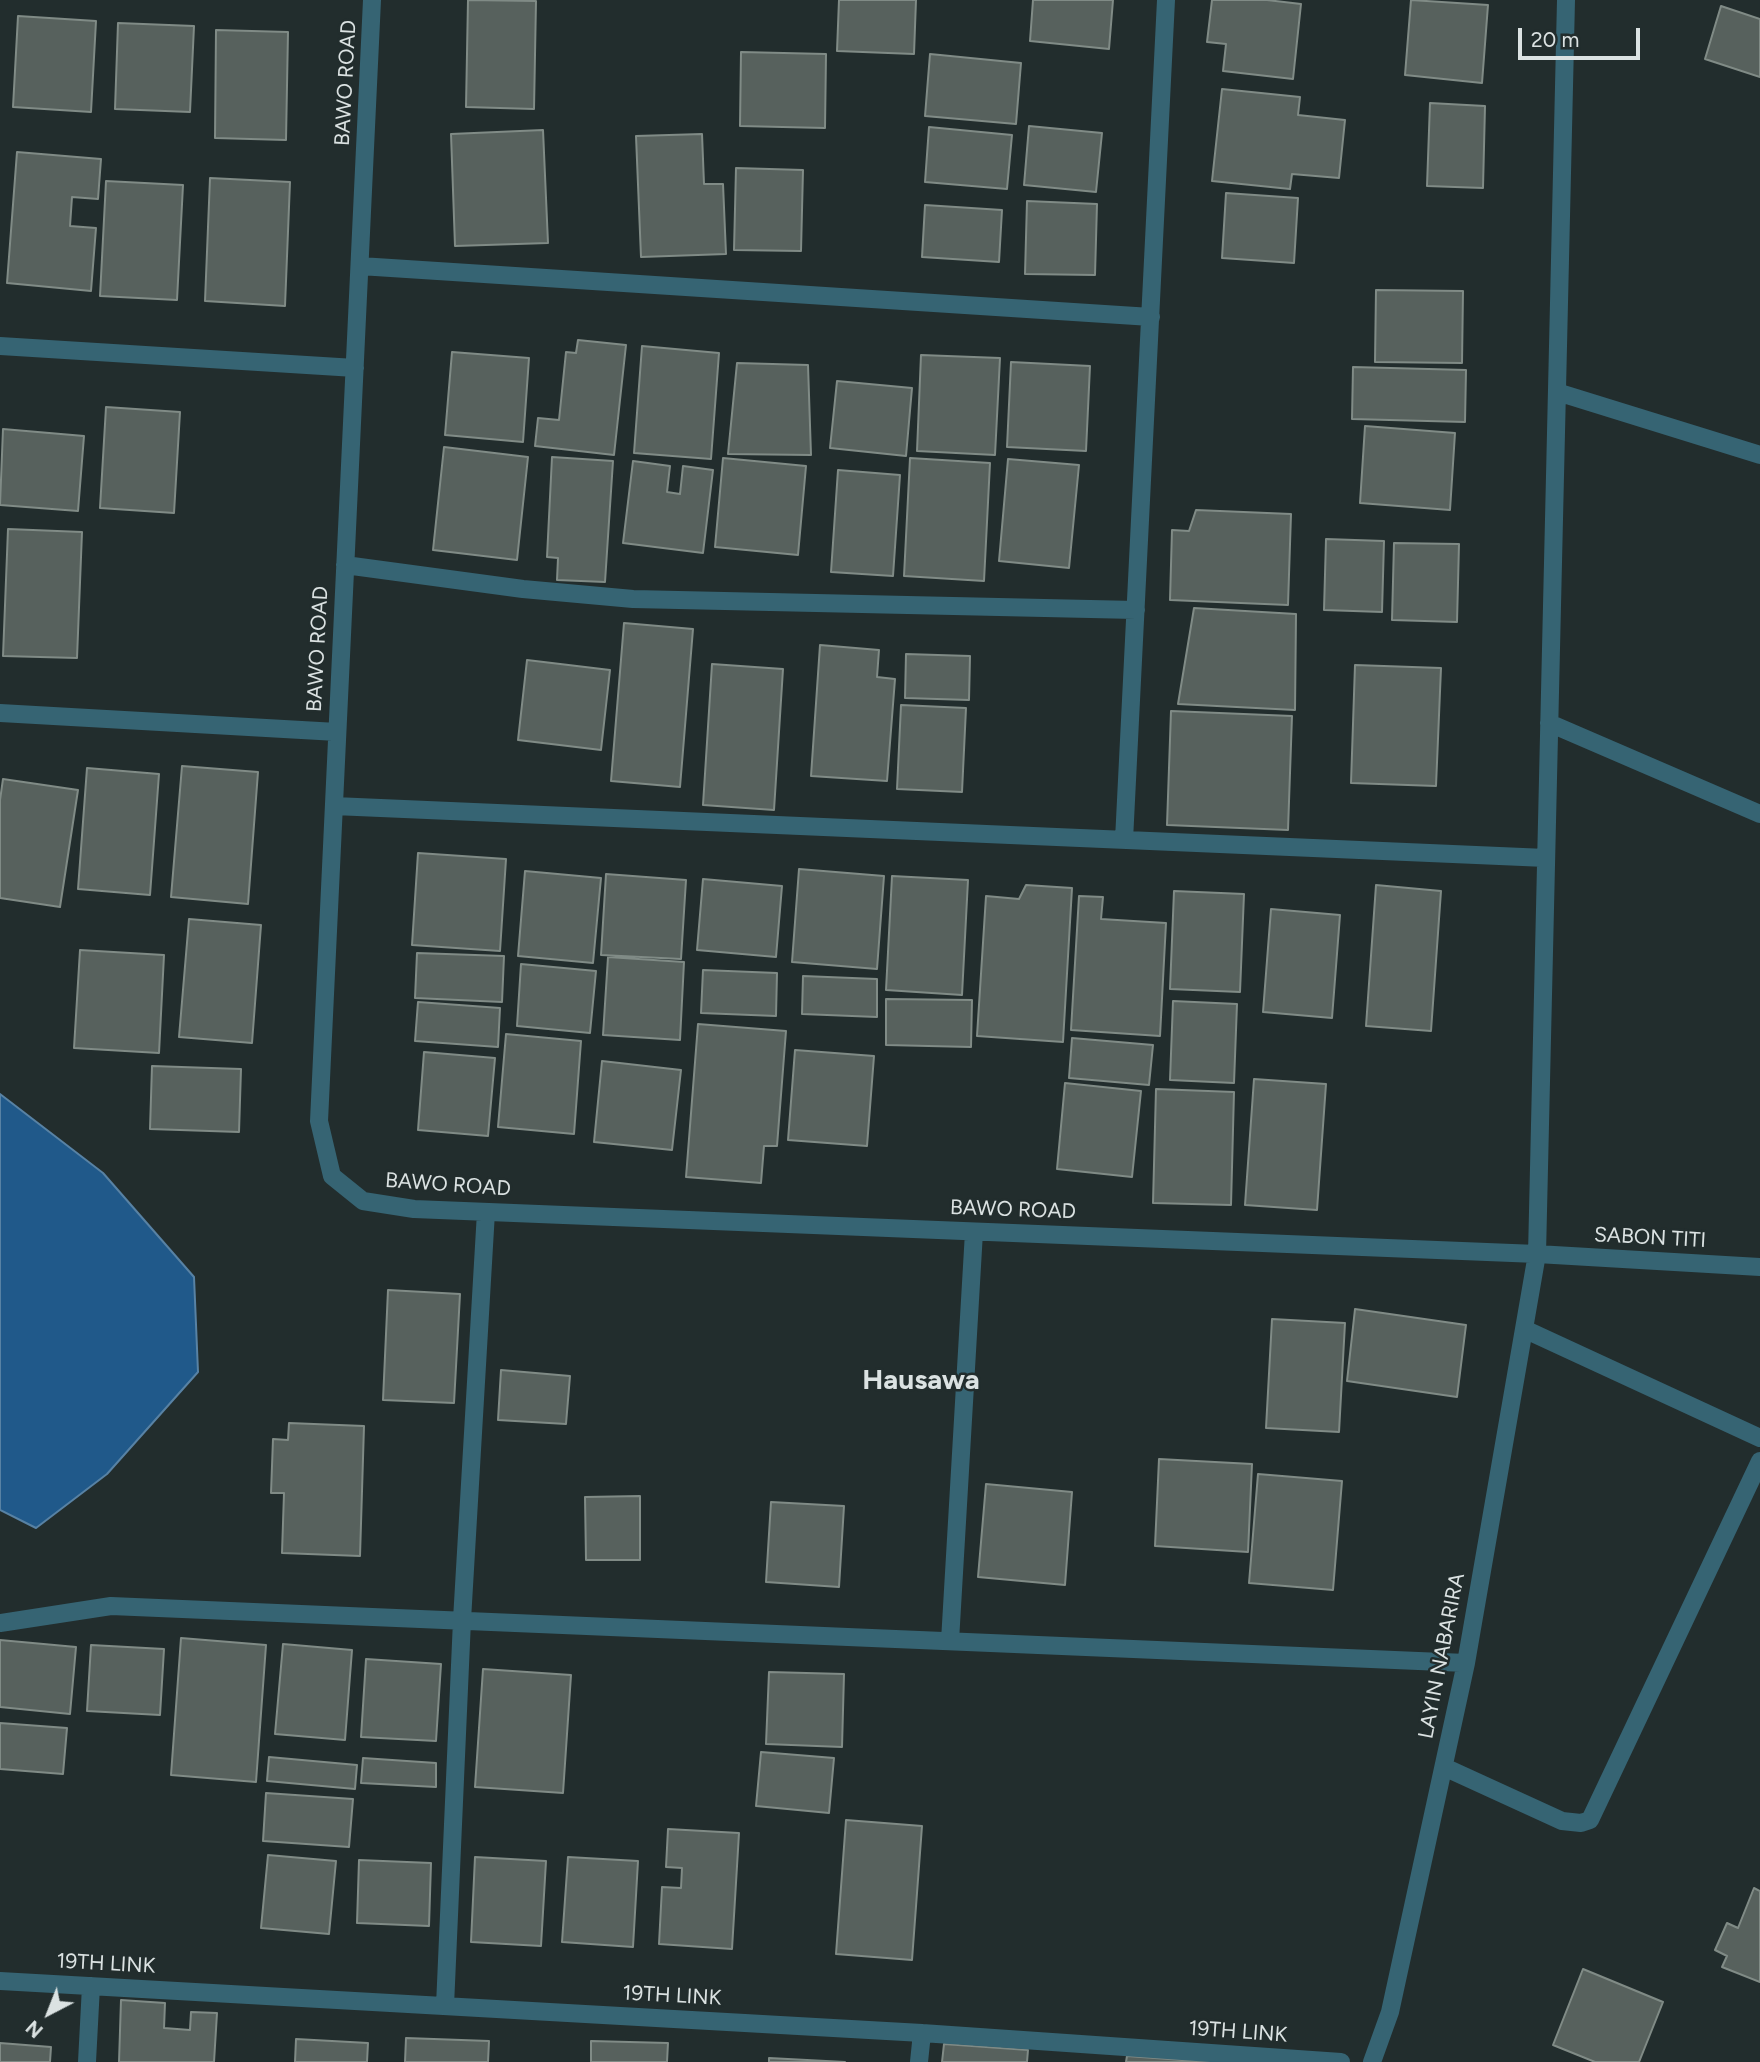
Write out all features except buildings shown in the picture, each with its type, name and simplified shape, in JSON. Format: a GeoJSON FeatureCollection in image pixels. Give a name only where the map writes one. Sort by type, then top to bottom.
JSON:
{"type":"FeatureCollection","features":[{"type":"Feature","properties":{"kind":"street","name":"BAWO ROAD"},"geometry":{"type":"LineString","coordinates":[[372,0],[319,1121],[332,1176],[363,1201],[414,1209],[1537,1254]]}},
{"type":"Feature","properties":{"kind":"street"},"geometry":{"type":"LineString","coordinates":[[1124,840],[1166,0]]}},
{"type":"Feature","properties":{"kind":"street","name":"LAYIN NABARIRA"},"geometry":{"type":"LineString","coordinates":[[1372,2062],[1390,2012],[1466,1663],[1537,1254],[1566,0]]}},
{"type":"Feature","properties":{"kind":"street"},"geometry":{"type":"LineString","coordinates":[[360,266],[1151,317]]}},
{"type":"Feature","properties":{"kind":"street"},"geometry":{"type":"LineString","coordinates":[[0,346],[355,369]]}},
{"type":"Feature","properties":{"kind":"street"},"geometry":{"type":"LineString","coordinates":[[1557,392],[1760,455]]}},
{"type":"Feature","properties":{"kind":"street"},"geometry":{"type":"LineString","coordinates":[[345,565],[523,589],[633,599],[1136,610]]}},
{"type":"Feature","properties":{"kind":"street"},"geometry":{"type":"LineString","coordinates":[[0,713],[337,732]]}},
{"type":"Feature","properties":{"kind":"street"},"geometry":{"type":"LineString","coordinates":[[1549,723],[1760,814]]}},
{"type":"Feature","properties":{"kind":"street"},"geometry":{"type":"LineString","coordinates":[[334,806],[1546,858]]}},
{"type":"Feature","properties":{"kind":"street"},"geometry":{"type":"LineString","coordinates":[[445,2006],[462,1620],[486,1212]]}},
{"type":"Feature","properties":{"kind":"street"},"geometry":{"type":"LineString","coordinates":[[950,1641],[974,1232]]}},
{"type":"Feature","properties":{"kind":"street","name":"SABON TITI"},"geometry":{"type":"LineString","coordinates":[[1537,1254],[1760,1267]]}},
{"type":"Feature","properties":{"kind":"street"},"geometry":{"type":"LineString","coordinates":[[1524,1329],[1760,1438]]}},
{"type":"Feature","properties":{"kind":"street"},"geometry":{"type":"LineString","coordinates":[[1444,1766],[1562,1821],[1581,1823],[1590,1820],[1760,1461]]}},
{"type":"Feature","properties":{"kind":"street"},"geometry":{"type":"LineString","coordinates":[[0,1623],[111,1606],[1466,1663]]}},
{"type":"Feature","properties":{"kind":"street","name":"19TH LINK"},"geometry":{"type":"LineString","coordinates":[[0,1981],[922,2033],[1341,2062]]}},
{"type":"Feature","properties":{"kind":"street"},"geometry":{"type":"LineString","coordinates":[[87,2062],[91,1986]]}},
{"type":"Feature","properties":{"kind":"street"},"geometry":{"type":"LineString","coordinates":[[919,2062],[922,2033]]}},
{"type":"Feature","properties":{"kind":"water"},"geometry":{"type":"Polygon","coordinates":[[[0,1094],[103,1173],[194,1277],[198,1372],[107,1474],[36,1528],[0,1510],[0,1094]]]}},
{"type":"Feature","properties":{"kind":"district","name":"Hausawa"},"geometry":{"type":"Point","coordinates":[921,1381]}}]}
